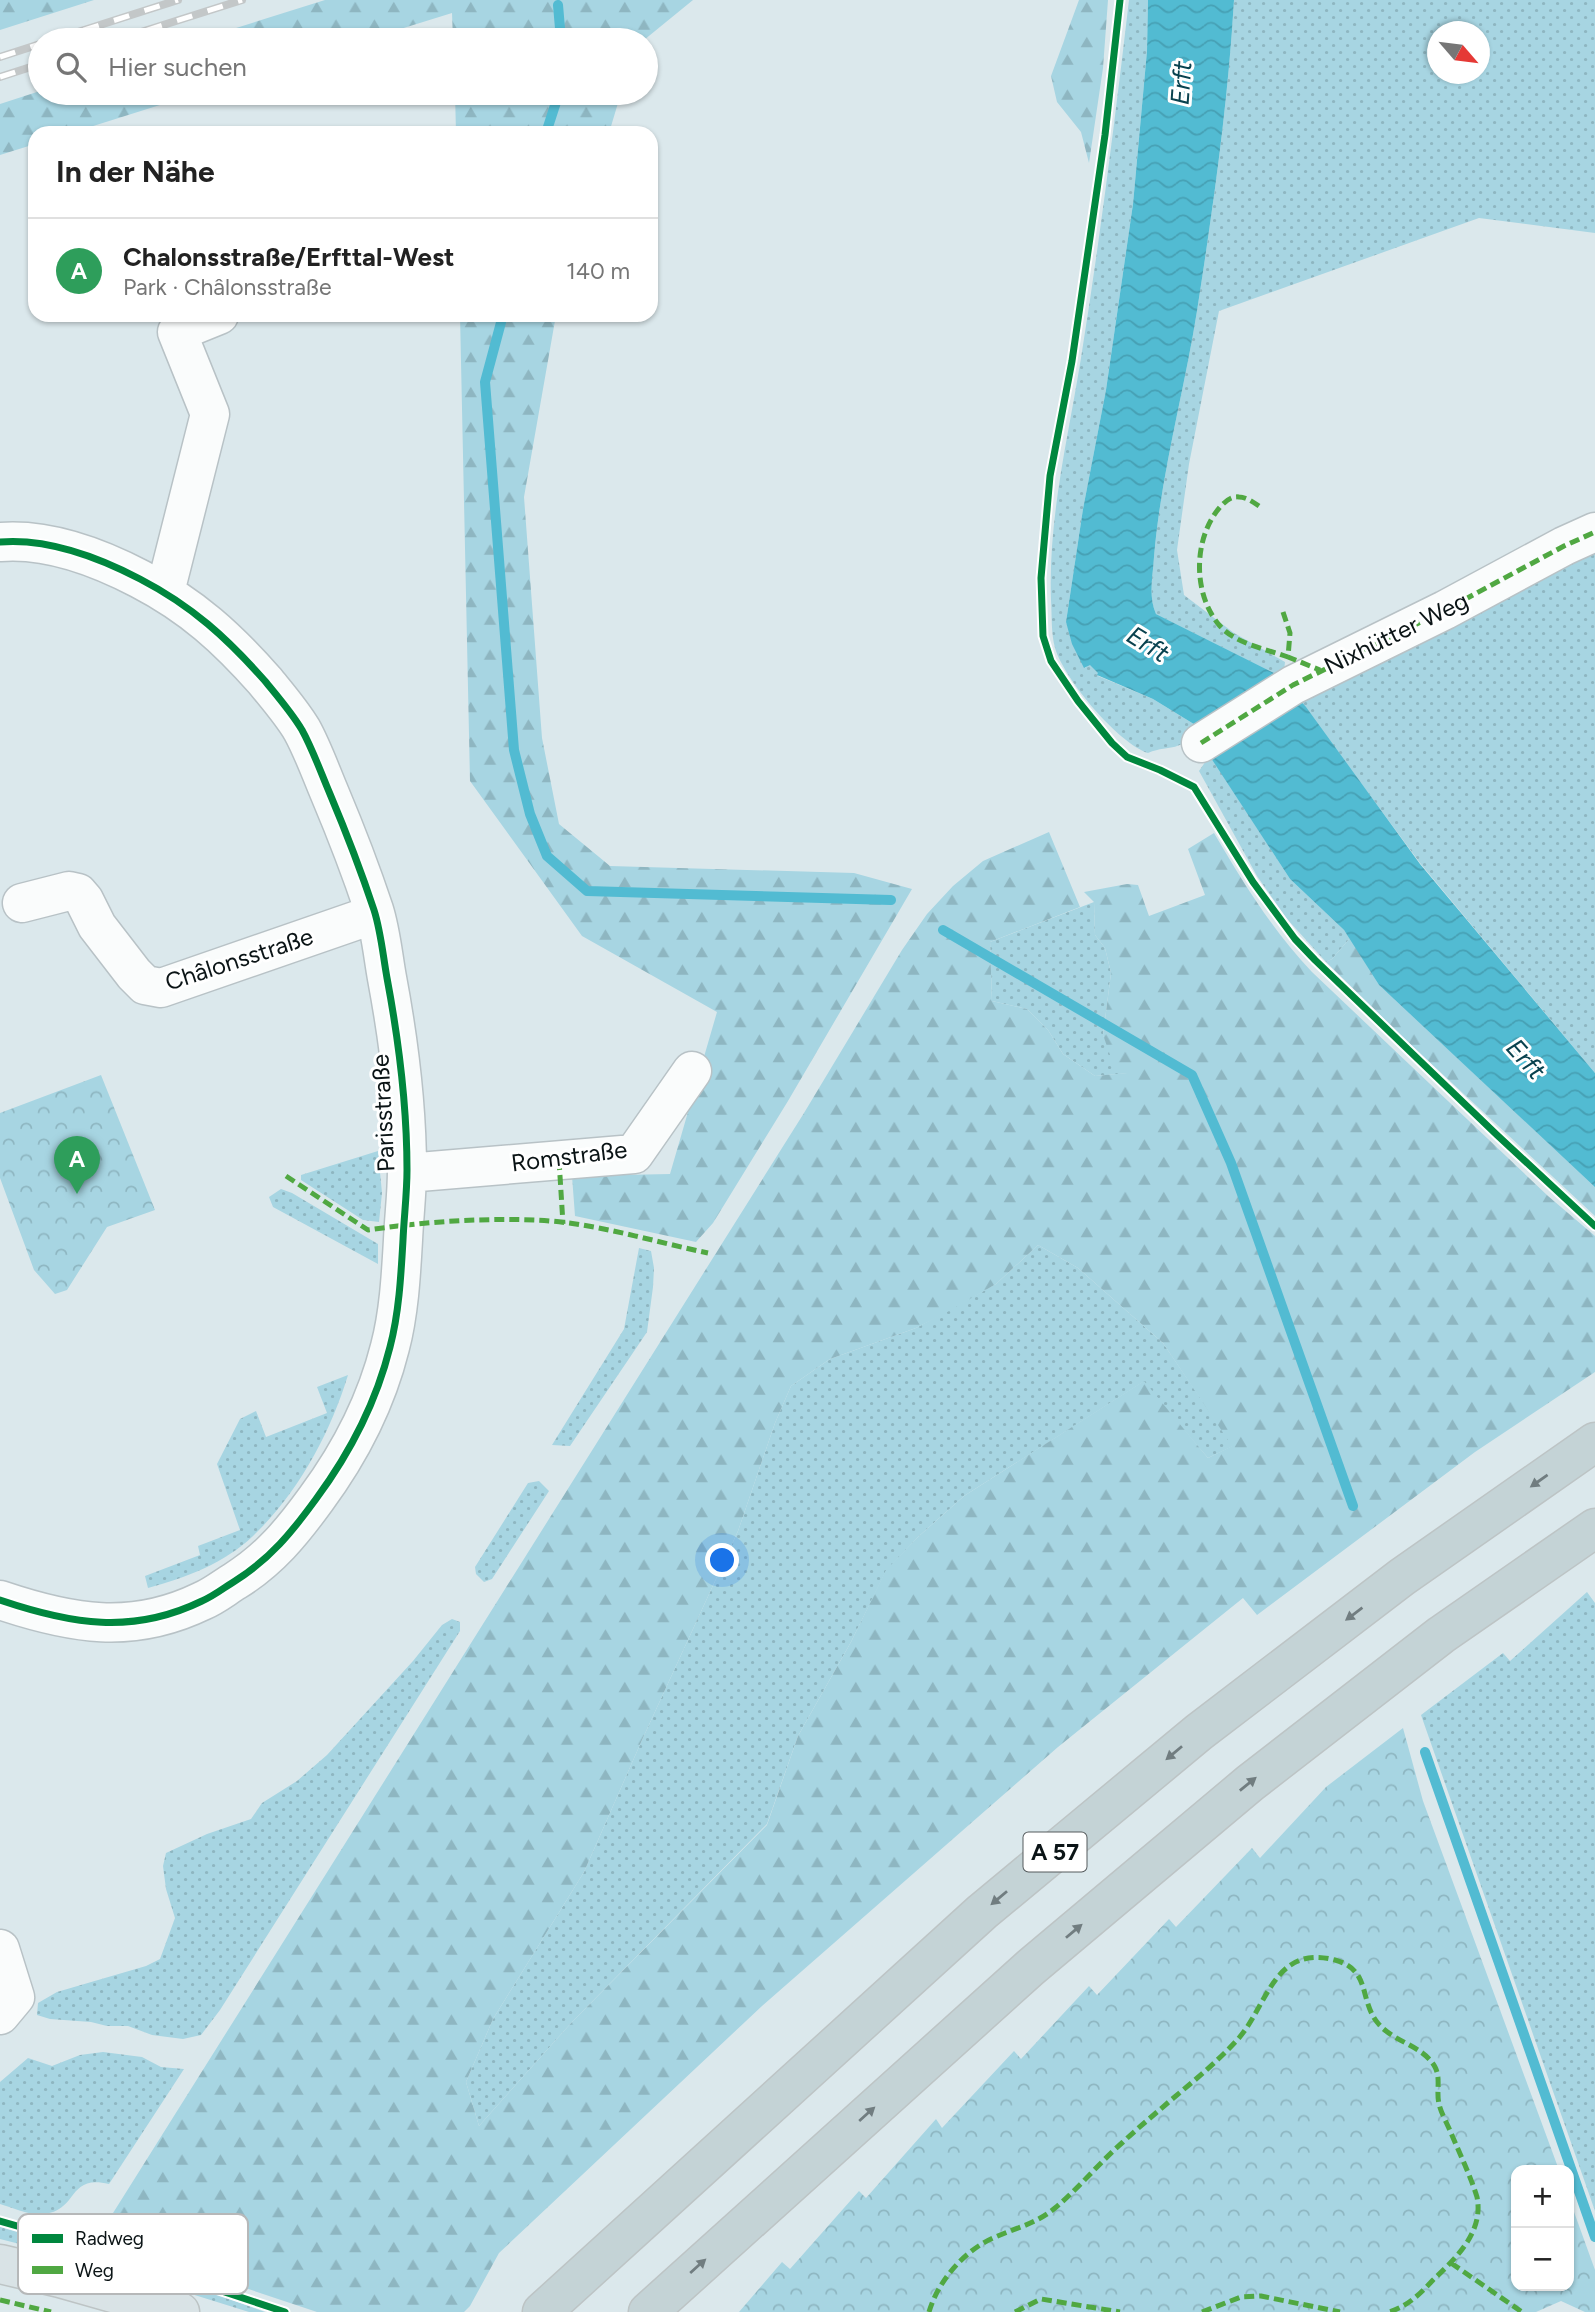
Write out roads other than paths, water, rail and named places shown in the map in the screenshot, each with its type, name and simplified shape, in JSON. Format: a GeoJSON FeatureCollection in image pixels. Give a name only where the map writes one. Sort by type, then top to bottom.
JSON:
{"type":"FeatureCollection","features":[{"type":"Feature","properties":{"kind":"highway","name":"A 57"},"geometry":{"type":"LineString","coordinates":[[546,2308],[982,1912],[1199,1732],[1402,1577],[1595,1442]]}},
{"type":"Feature","properties":{"kind":"highway"},"geometry":{"type":"LineString","coordinates":[[648,2312],[1031,1967],[1250,1783],[1441,1635],[1595,1528]]}},
{"type":"Feature","properties":{"kind":"main road"},"geometry":{"type":"LineString","coordinates":[[0,2264],[18,2268]]}},
{"type":"Feature","properties":{"kind":"main road"},"geometry":{"type":"LineString","coordinates":[[116,2294],[180,2312]]}},
{"type":"Feature","properties":{"kind":"street"},"geometry":{"type":"LineString","coordinates":[[165,592],[210,414],[177,332],[202,322]]}},
{"type":"Feature","properties":{"kind":"street","name":"Nixhütter Weg"},"geometry":{"type":"LineString","coordinates":[[1201,743],[1293,685],[1595,532]]}},
{"type":"Feature","properties":{"kind":"street","name":"Parisstraße"},"geometry":{"type":"LineString","coordinates":[[0,542],[15,541],[101,559],[165,592],[190,608],[234,646],[281,700],[302,730],[344,826],[375,914],[397,1032],[404,1094],[407,1173],[401,1270],[391,1344],[378,1388],[351,1448],[282,1544],[256,1567],[203,1601],[155,1618],[109,1623],[80,1622],[47,1616],[0,1600]]}},
{"type":"Feature","properties":{"kind":"street","name":"Châlonsstraße"},"geometry":{"type":"LineString","coordinates":[[22,903],[69,891],[78,893],[97,926],[134,974],[145,985],[161,989],[375,914]]}},
{"type":"Feature","properties":{"kind":"street","name":"Romstraße"},"geometry":{"type":"LineString","coordinates":[[407,1173],[634,1154],[692,1072]]}},
{"type":"Feature","properties":{"kind":"street"},"geometry":{"type":"LineString","coordinates":[[0,1949],[15,1997],[0,2015]]}},
{"type":"Feature","properties":{"kind":"water","name":"Erft"},"geometry":{"type":"Polygon","coordinates":[[[1148,0],[1234,0],[1224,117],[1209,234],[1192,342],[1157,526],[1152,586],[1156,614],[1278,675],[1306,707],[1420,864],[1595,1073],[1595,1187],[1379,985],[1344,930],[1290,879],[1211,758],[1197,726],[1153,699],[1097,675],[1090,665],[1084,668],[1072,644],[1066,622],[1083,509],[1106,390],[1133,204],[1147,51],[1148,0]]]}},
{"type":"Feature","properties":{"kind":"waterway"},"geometry":{"type":"LineString","coordinates":[[558,5],[560,28]]}},
{"type":"Feature","properties":{"kind":"waterway"},"geometry":{"type":"LineString","coordinates":[[548,126],[555,105]]}},
{"type":"Feature","properties":{"kind":"waterway"},"geometry":{"type":"LineString","coordinates":[[501,322],[485,382],[514,750],[530,814],[547,856],[587,891],[891,900]]}},
{"type":"Feature","properties":{"kind":"waterway"},"geometry":{"type":"LineString","coordinates":[[943,930],[1192,1075],[1231,1163],[1353,1506]]}},
{"type":"Feature","properties":{"kind":"waterway"},"geometry":{"type":"LineString","coordinates":[[1425,1752],[1595,2237]]}},
{"type":"Feature","properties":{"kind":"railway"},"geometry":{"type":"LineString","coordinates":[[90,28],[178,0]]}},
{"type":"Feature","properties":{"kind":"railway"},"geometry":{"type":"LineString","coordinates":[[154,28],[242,0]]}},
{"type":"Feature","properties":{"kind":"railway"},"geometry":{"type":"LineString","coordinates":[[0,57],[28,48]]}},
{"type":"Feature","properties":{"kind":"railway"},"geometry":{"type":"LineString","coordinates":[[0,77],[28,68]]}},
{"type":"Feature","properties":{"kind":"place","name":"Chalonsstraße/Erfttal-West"},"geometry":{"type":"Point","coordinates":[77,1194]}}]}
